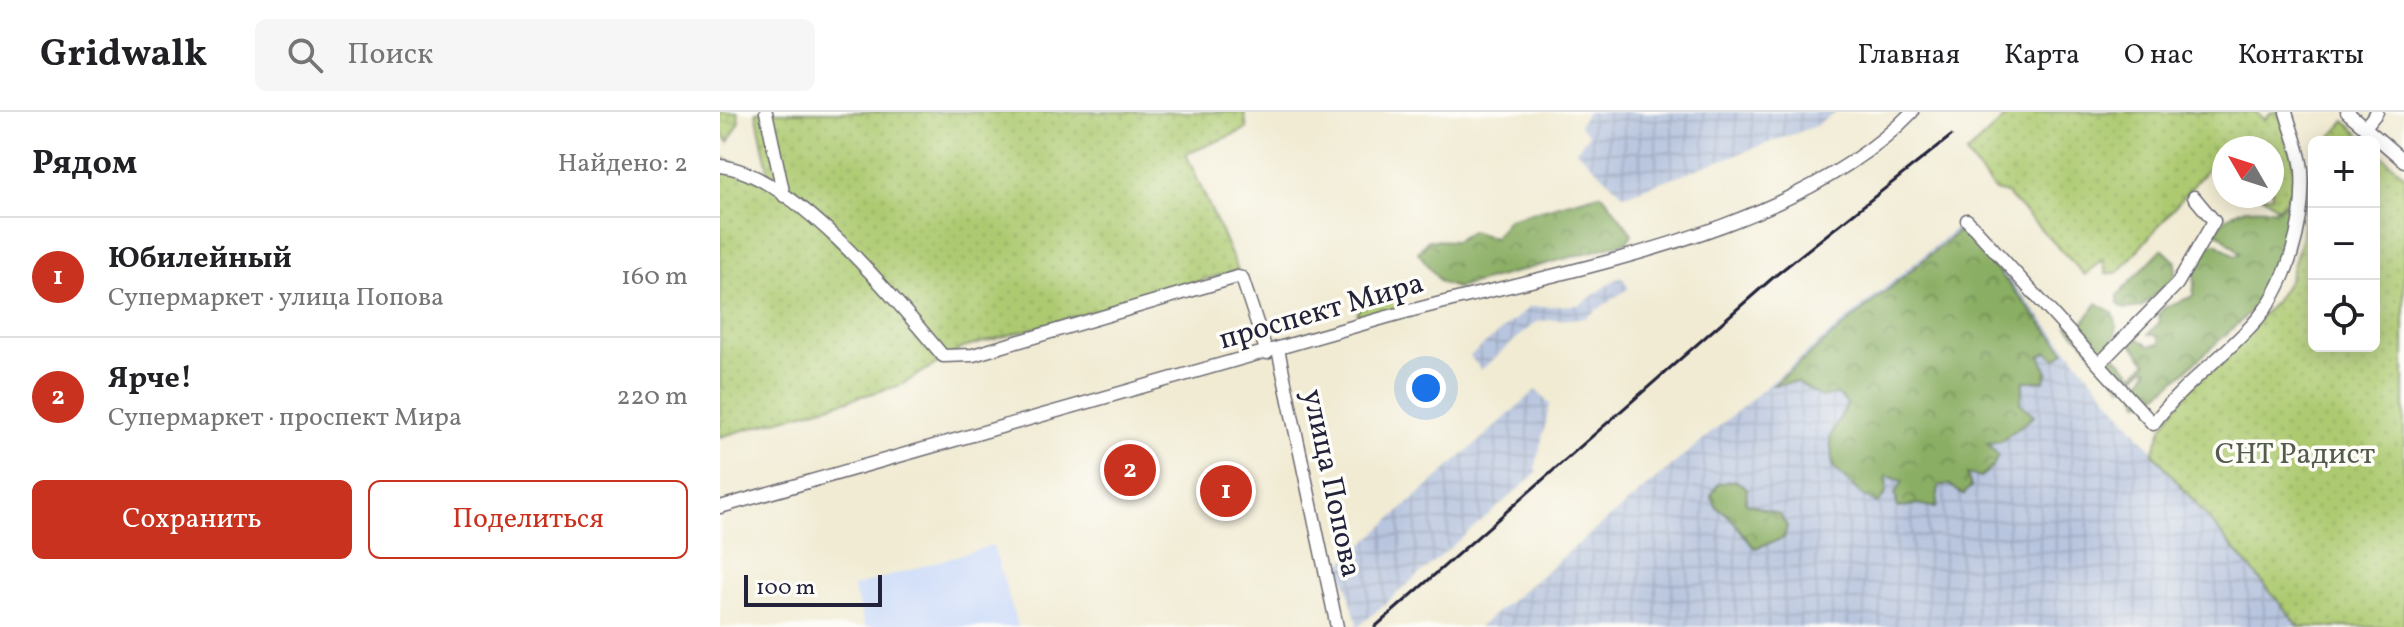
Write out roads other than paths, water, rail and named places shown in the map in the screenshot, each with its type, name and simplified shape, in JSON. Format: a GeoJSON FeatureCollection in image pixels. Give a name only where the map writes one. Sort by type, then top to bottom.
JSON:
{"type":"FeatureCollection","features":[{"type":"Feature","properties":{"kind":"street"},"geometry":{"type":"LineString","coordinates":[[766,112],[784,196]]}},
{"type":"Feature","properties":{"kind":"street","name":"проспект Мира"},"geometry":{"type":"LineString","coordinates":[[720,507],[1730,223],[1799,193],[1871,151],[1912,112]]}},
{"type":"Feature","properties":{"kind":"street"},"geometry":{"type":"LineString","coordinates":[[1967,220],[2153,424],[2184,388],[2251,326],[2272,301],[2297,228],[2302,191],[2302,168],[2286,112]]}},
{"type":"Feature","properties":{"kind":"street"},"geometry":{"type":"LineString","coordinates":[[2347,112],[2404,161]]}},
{"type":"Feature","properties":{"kind":"street"},"geometry":{"type":"LineString","coordinates":[[2365,127],[2377,112]]}},
{"type":"Feature","properties":{"kind":"street"},"geometry":{"type":"LineString","coordinates":[[720,166],[751,177],[784,196]]}},
{"type":"Feature","properties":{"kind":"street","name":"улица Попова"},"geometry":{"type":"LineString","coordinates":[[784,196],[827,230],[943,356],[973,355],[1242,278],[1272,351],[1337,627]]}},
{"type":"Feature","properties":{"kind":"street"},"geometry":{"type":"LineString","coordinates":[[2099,364],[2177,284],[2207,239],[2214,221],[2194,197]]}},
{"type":"Feature","properties":{"kind":"railway"},"geometry":{"type":"LineString","coordinates":[[1375,627],[1776,275],[1951,136]]}},
{"type":"Feature","properties":{"kind":"place","name":"Ярче!"},"geometry":{"type":"Point","coordinates":[1130,470]}},
{"type":"Feature","properties":{"kind":"place","name":"Юбилейный"},"geometry":{"type":"Point","coordinates":[1226,491]}},
{"type":"Feature","properties":{"kind":"park label","name":"СНТ Радист"},"geometry":{"type":"Point","coordinates":[2295,453]}}]}
